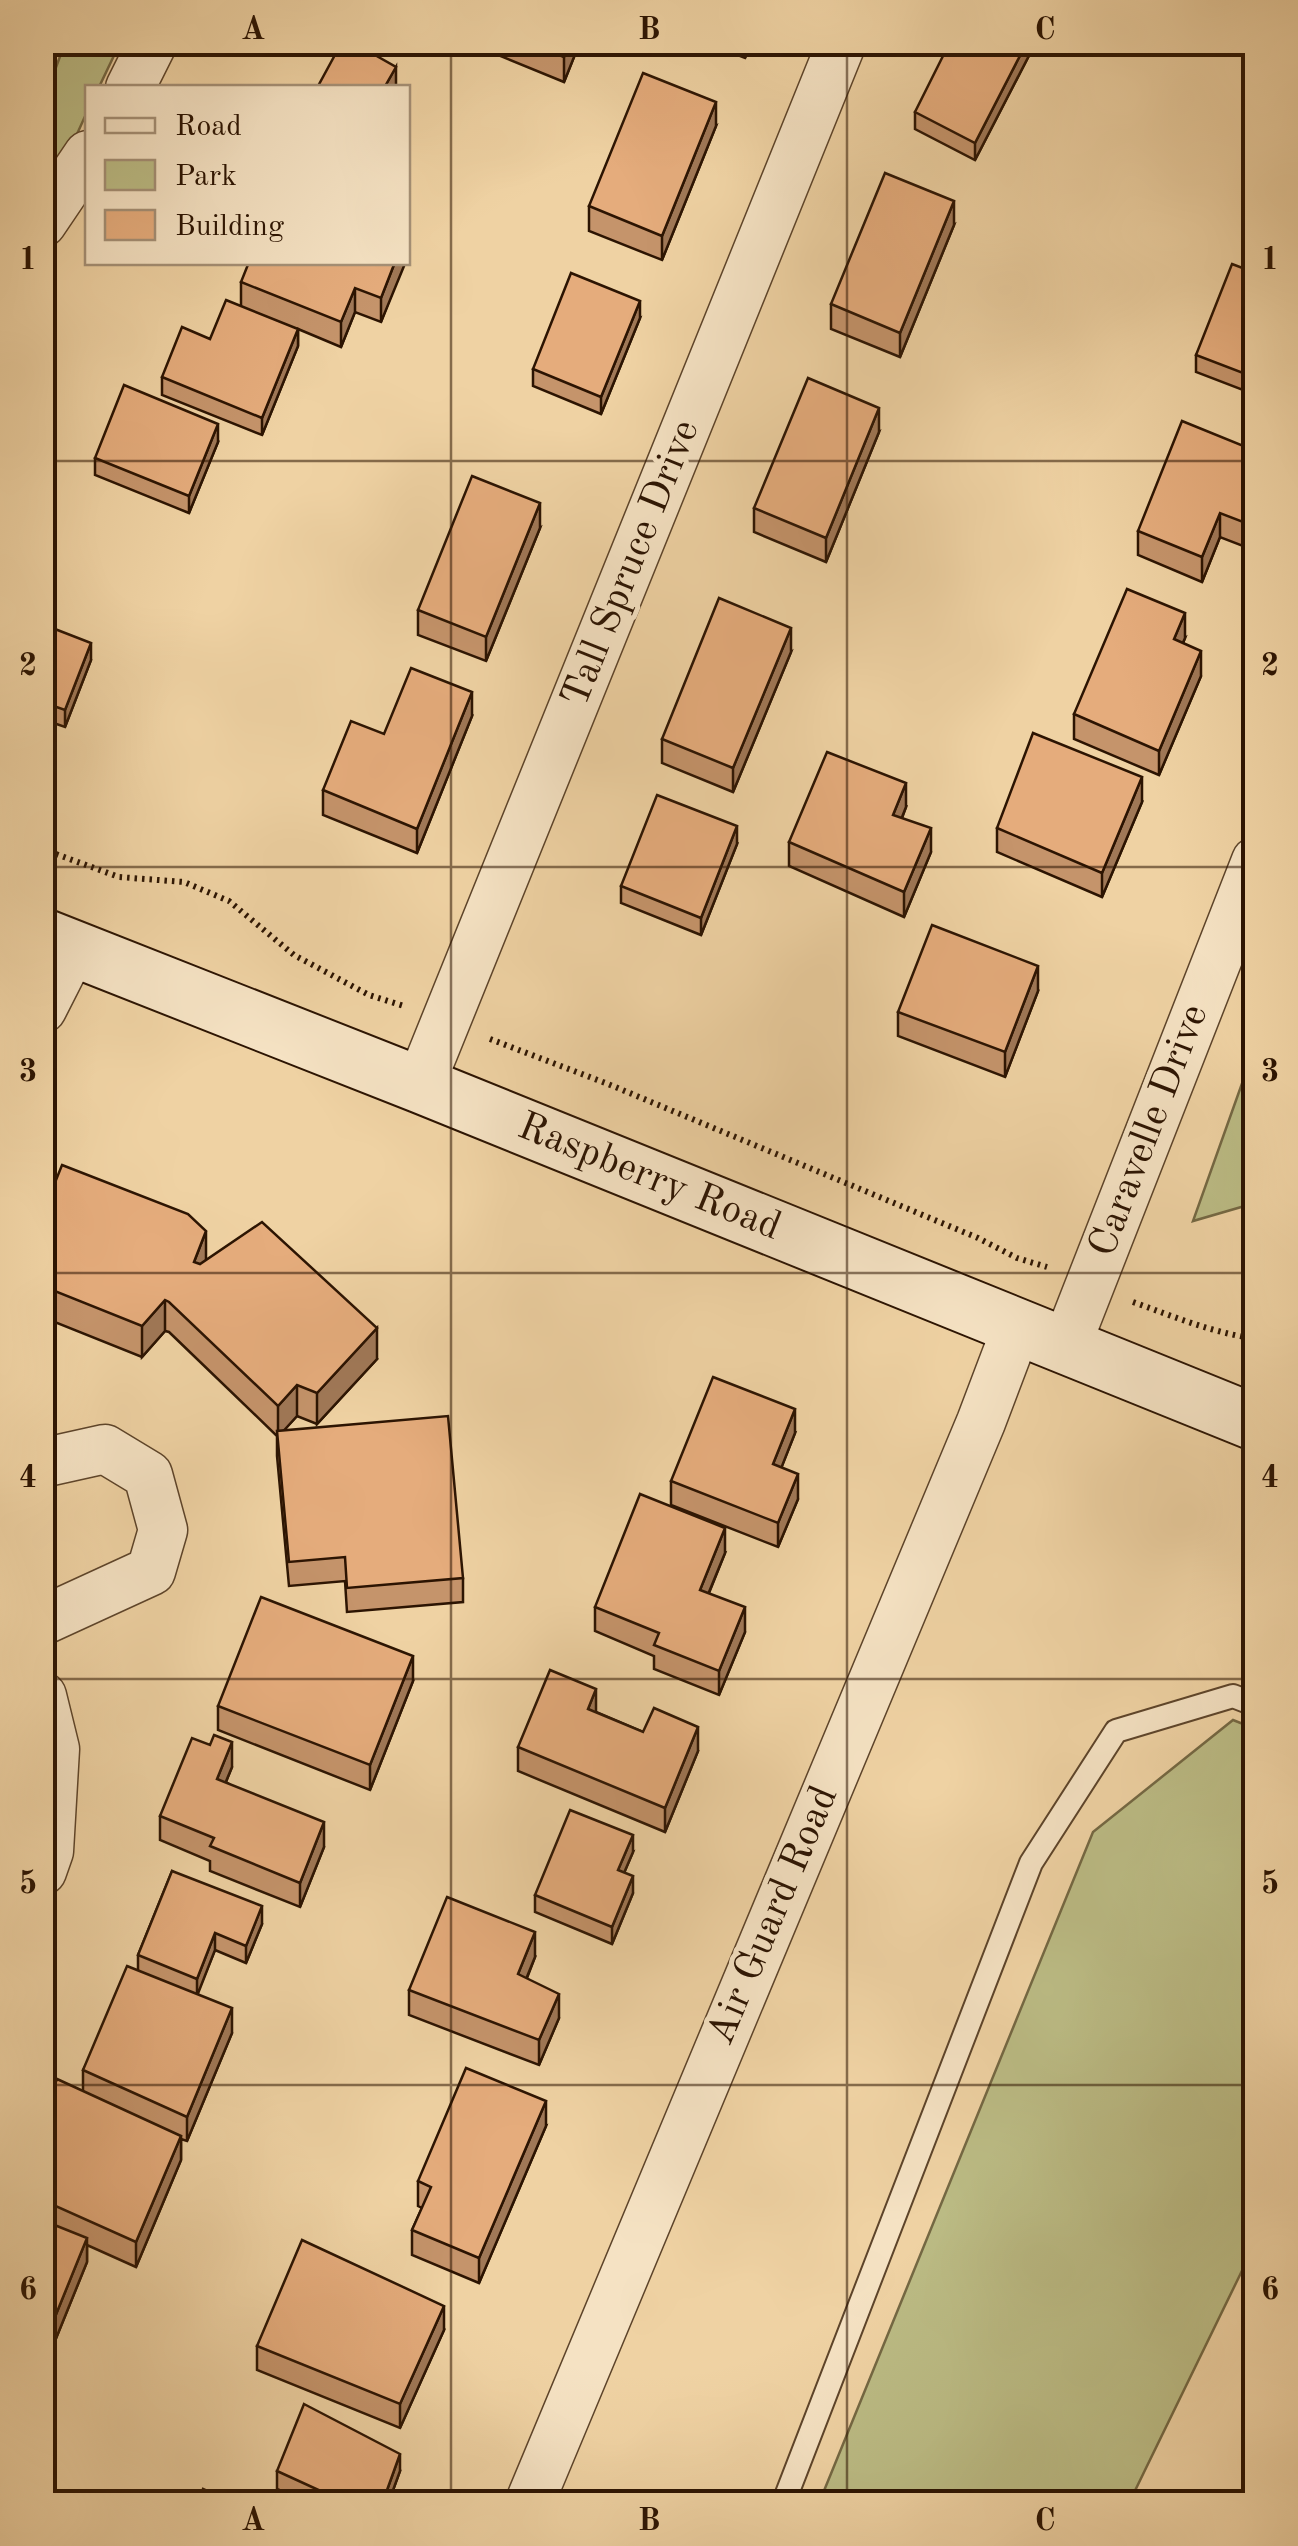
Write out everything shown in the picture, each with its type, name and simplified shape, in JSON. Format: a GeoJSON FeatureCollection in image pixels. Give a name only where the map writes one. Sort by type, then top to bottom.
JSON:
{"type":"FeatureCollection","features":[{"type":"Feature","properties":{"kind":"main road","name":"Raspberry Road"},"geometry":{"type":"LineString","coordinates":[[58,942],[1256,1423]]}},
{"type":"Feature","properties":{"kind":"street"},"geometry":{"type":"LineString","coordinates":[[132,85],[153,42]]}},
{"type":"Feature","properties":{"kind":"street","name":"Tall Spruce Drive"},"geometry":{"type":"LineString","coordinates":[[420,1085],[842,42]]}},
{"type":"Feature","properties":{"kind":"street"},"geometry":{"type":"LineString","coordinates":[[42,223],[85,160]]}},
{"type":"Feature","properties":{"kind":"street","name":"Caravelle Drive"},"geometry":{"type":"LineString","coordinates":[[1041,1337],[1091,1281],[1256,860]]}},
{"type":"Feature","properties":{"kind":"street"},"geometry":{"type":"LineString","coordinates":[[42,1009],[58,942]]}},
{"type":"Feature","properties":{"kind":"street","name":"Air Guard Road"},"geometry":{"type":"LineString","coordinates":[[529,2504],[973,1440],[1041,1337]]}},
{"type":"Feature","properties":{"kind":"street"},"geometry":{"type":"LineString","coordinates":[[42,1464],[105,1449],[148,1475],[164,1530],[151,1572],[42,1620]]}},
{"type":"Feature","properties":{"kind":"street"},"geometry":{"type":"LineString","coordinates":[[42,1696],[55,1749],[49,1851],[42,1871]]}},
{"type":"Feature","properties":{"kind":"lane"},"geometry":{"type":"LineString","coordinates":[[783,2504],[1030,1863],[1116,1731],[1233,1696],[1256,1706]]}},
{"type":"Feature","properties":{"kind":"path"},"geometry":{"type":"LineString","coordinates":[[42,849],[119,877],[184,882],[229,901],[294,954],[369,995],[448,1021],[625,1091],[978,1238],[1017,1258],[1091,1281],[1174,1318],[1222,1334],[1256,1339]]}},
{"type":"Feature","properties":{"kind":"green space"},"geometry":{"type":"Polygon","coordinates":[[[65,43],[120,43],[100,85],[85,85],[85,116],[43,209],[42,105],[65,43]]]}},
{"type":"Feature","properties":{"kind":"green space"},"geometry":{"type":"Polygon","coordinates":[[[1255,1047],[1255,1203],[1193,1221],[1255,1047]]]}},
{"type":"Feature","properties":{"kind":"green space"},"geometry":{"type":"Polygon","coordinates":[[[1233,1720],[1256,1729],[1255,2244],[1129,2503],[819,2503],[1093,1832],[1233,1720]]]}},
{"type":"Feature","properties":{"kind":"building"},"geometry":{"type":"Polygon","coordinates":[[[342,42],[352,42],[396,67],[386,85],[319,85],[342,42]]]}},
{"type":"Feature","properties":{"kind":"building"},"geometry":{"type":"Polygon","coordinates":[[[528,42],[570,42],[564,57],[528,42]]]}},
{"type":"Feature","properties":{"kind":"building"},"geometry":{"type":"Polygon","coordinates":[[[950,42],[1027,42],[975,143],[915,112],[950,42]]]}},
{"type":"Feature","properties":{"kind":"building"},"geometry":{"type":"Polygon","coordinates":[[[643,73],[716,102],[662,236],[589,206],[643,73]]]}},
{"type":"Feature","properties":{"kind":"building"},"geometry":{"type":"Polygon","coordinates":[[[1256,166],[1256,190],[1247,187],[1256,166]]]}},
{"type":"Feature","properties":{"kind":"building"},"geometry":{"type":"Polygon","coordinates":[[[885,173],[954,201],[900,333],[831,304],[885,173]]]}},
{"type":"Feature","properties":{"kind":"building"},"geometry":{"type":"Polygon","coordinates":[[[1232,264],[1256,273],[1256,378],[1196,355],[1232,264]]]}},
{"type":"Feature","properties":{"kind":"building"},"geometry":{"type":"Polygon","coordinates":[[[248,265],[394,265],[381,298],[355,288],[341,322],[241,282],[248,265]]]}},
{"type":"Feature","properties":{"kind":"building"},"geometry":{"type":"Polygon","coordinates":[[[571,273],[640,301],[601,397],[533,369],[571,273]]]}},
{"type":"Feature","properties":{"kind":"building"},"geometry":{"type":"Polygon","coordinates":[[[226,300],[298,329],[262,418],[162,377],[182,327],[210,339],[226,300]]]}},
{"type":"Feature","properties":{"kind":"building"},"geometry":{"type":"Polygon","coordinates":[[[808,378],[879,408],[826,538],[754,508],[808,378]]]}},
{"type":"Feature","properties":{"kind":"building"},"geometry":{"type":"Polygon","coordinates":[[[124,385],[218,424],[189,496],[95,458],[124,385]]]}},
{"type":"Feature","properties":{"kind":"building"},"geometry":{"type":"Polygon","coordinates":[[[1182,421],[1256,451],[1256,527],[1220,513],[1202,557],[1138,531],[1182,421]]]}},
{"type":"Feature","properties":{"kind":"building"},"geometry":{"type":"Polygon","coordinates":[[[472,476],[540,503],[486,637],[418,610],[472,476]]]}},
{"type":"Feature","properties":{"kind":"building"},"geometry":{"type":"Polygon","coordinates":[[[1127,589],[1185,613],[1174,639],[1201,651],[1159,751],[1074,714],[1127,589]]]}},
{"type":"Feature","properties":{"kind":"building"},"geometry":{"type":"Polygon","coordinates":[[[719,598],[791,628],[733,768],[662,739],[719,598]]]}},
{"type":"Feature","properties":{"kind":"building"},"geometry":{"type":"Polygon","coordinates":[[[42,624],[91,643],[65,710],[42,702],[42,624]]]}},
{"type":"Feature","properties":{"kind":"building"},"geometry":{"type":"Polygon","coordinates":[[[411,668],[472,692],[417,829],[323,790],[351,721],[384,734],[411,668]]]}},
{"type":"Feature","properties":{"kind":"building"},"geometry":{"type":"Polygon","coordinates":[[[1033,733],[1142,777],[1102,873],[997,828],[1033,733]]]}},
{"type":"Feature","properties":{"kind":"building"},"geometry":{"type":"Polygon","coordinates":[[[827,752],[906,783],[893,815],[931,828],[904,892],[789,842],[827,752]]]}},
{"type":"Feature","properties":{"kind":"building"},"geometry":{"type":"Polygon","coordinates":[[[657,795],[737,826],[701,918],[621,886],[657,795]]]}},
{"type":"Feature","properties":{"kind":"building"},"geometry":{"type":"Polygon","coordinates":[[[932,925],[1038,966],[1005,1052],[898,1012],[932,925]]]}},
{"type":"Feature","properties":{"kind":"building"},"geometry":{"type":"Polygon","coordinates":[[[62,1165],[188,1214],[206,1231],[194,1262],[200,1264],[262,1222],[377,1328],[317,1393],[297,1385],[278,1406],[169,1302],[165,1300],[142,1326],[42,1286],[42,1215],[62,1165]]]}},
{"type":"Feature","properties":{"kind":"building"},"geometry":{"type":"Polygon","coordinates":[[[713,1377],[795,1409],[773,1464],[798,1474],[778,1523],[671,1481],[713,1377]]]}},
{"type":"Feature","properties":{"kind":"building"},"geometry":{"type":"Polygon","coordinates":[[[448,1416],[463,1578],[347,1588],[345,1557],[289,1562],[277,1431],[448,1416]]]}},
{"type":"Feature","properties":{"kind":"building"},"geometry":{"type":"Polygon","coordinates":[[[640,1494],[725,1528],[700,1590],[745,1607],[719,1671],[654,1645],[659,1633],[595,1607],[640,1494]]]}},
{"type":"Feature","properties":{"kind":"building"},"geometry":{"type":"Polygon","coordinates":[[[261,1597],[413,1656],[370,1765],[218,1706],[261,1597]]]}},
{"type":"Feature","properties":{"kind":"building"},"geometry":{"type":"Polygon","coordinates":[[[550,1670],[596,1689],[588,1709],[643,1732],[654,1708],[698,1727],[665,1808],[518,1747],[550,1670]]]}},
{"type":"Feature","properties":{"kind":"building"},"geometry":{"type":"Polygon","coordinates":[[[214,1735],[232,1742],[217,1779],[324,1822],[300,1883],[210,1846],[214,1838],[160,1816],[192,1738],[210,1745],[214,1735]]]}},
{"type":"Feature","properties":{"kind":"building"},"geometry":{"type":"Polygon","coordinates":[[[570,1810],[633,1835],[618,1870],[633,1876],[612,1927],[535,1895],[570,1810]]]}},
{"type":"Feature","properties":{"kind":"building"},"geometry":{"type":"Polygon","coordinates":[[[172,1871],[262,1906],[246,1946],[215,1933],[197,1979],[138,1955],[172,1871]]]}},
{"type":"Feature","properties":{"kind":"building"},"geometry":{"type":"Polygon","coordinates":[[[447,1897],[535,1932],[518,1974],[559,1994],[539,2040],[409,1990],[447,1897]]]}},
{"type":"Feature","properties":{"kind":"building"},"geometry":{"type":"Polygon","coordinates":[[[127,1966],[232,2008],[187,2117],[83,2070],[127,1966]]]}},
{"type":"Feature","properties":{"kind":"building"},"geometry":{"type":"Polygon","coordinates":[[[466,2068],[546,2101],[479,2258],[412,2230],[431,2187],[418,2181],[466,2068]]]}},
{"type":"Feature","properties":{"kind":"building"},"geometry":{"type":"Polygon","coordinates":[[[57,2079],[181,2136],[136,2242],[42,2200],[42,2117],[57,2079]]]}},
{"type":"Feature","properties":{"kind":"building"},"geometry":{"type":"Polygon","coordinates":[[[42,2220],[87,2238],[44,2344],[42,2343],[42,2220]]]}},
{"type":"Feature","properties":{"kind":"building"},"geometry":{"type":"Polygon","coordinates":[[[302,2240],[444,2306],[400,2404],[257,2346],[302,2240]]]}},
{"type":"Feature","properties":{"kind":"building"},"geometry":{"type":"Polygon","coordinates":[[[304,2404],[400,2454],[382,2504],[349,2504],[277,2471],[304,2404]]]}},
{"type":"Feature","properties":{"kind":"building"},"geometry":{"type":"Polygon","coordinates":[[[203,2489],[235,2504],[198,2504],[203,2489]]]}}]}
